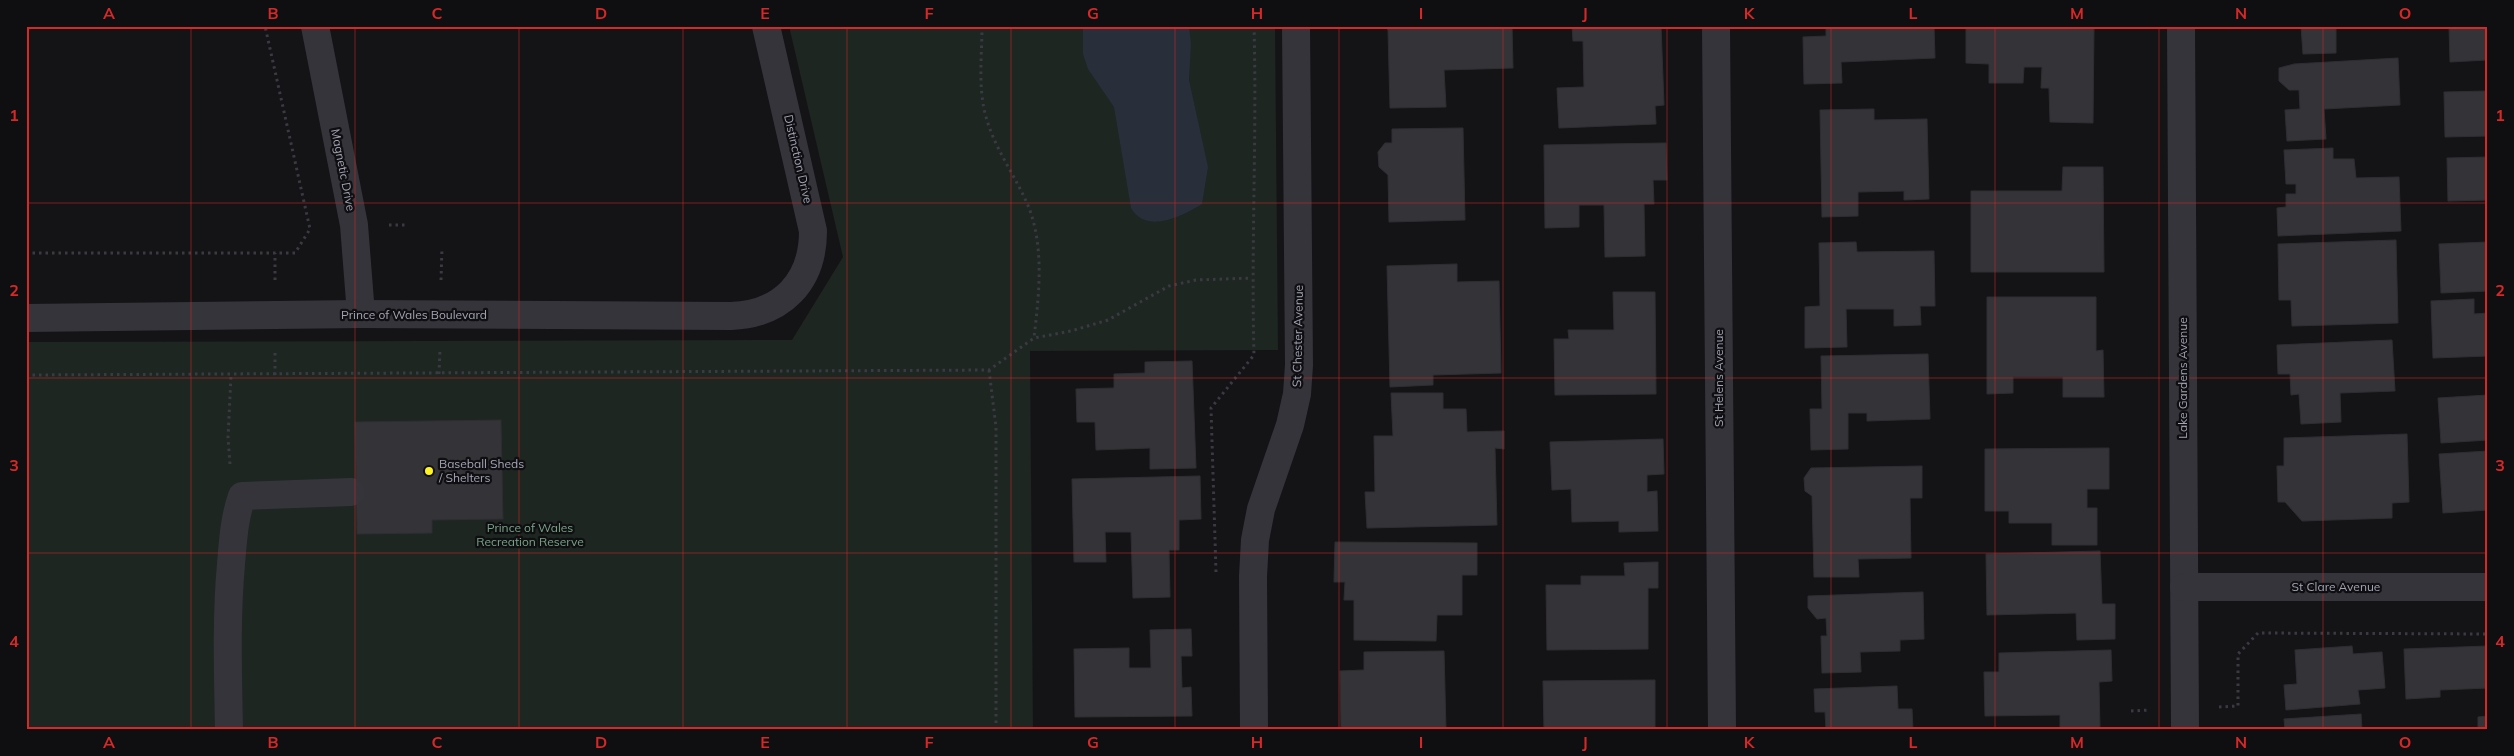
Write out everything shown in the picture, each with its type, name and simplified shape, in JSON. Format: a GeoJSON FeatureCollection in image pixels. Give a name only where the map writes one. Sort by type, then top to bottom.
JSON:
{"type":"FeatureCollection","features":[{"type":"Feature","properties":{"kind":"street","name":"Magnetic Drive"},"geometry":{"type":"LineString","coordinates":[[315,26],[354,225],[362,314]]}},
{"type":"Feature","properties":{"kind":"street","name":"Distinction Drive"},"geometry":{"type":"LineString","coordinates":[[766,26],[813,223],[813,243],[808,268],[794,288]]}},
{"type":"Feature","properties":{"kind":"street","name":"St Chester Avenue"},"geometry":{"type":"LineString","coordinates":[[1254,730],[1253,576],[1255,540],[1261,509],[1290,425],[1297,394],[1299,365],[1296,26]]}},
{"type":"Feature","properties":{"kind":"street","name":"St Helens Avenue"},"geometry":{"type":"LineString","coordinates":[[1716,26],[1722,730]]}},
{"type":"Feature","properties":{"kind":"street","name":"Lake Gardens Avenue"},"geometry":{"type":"LineString","coordinates":[[2180,26],[2185,719]]}},
{"type":"Feature","properties":{"kind":"street","name":"Prince of Wales Boulevard"},"geometry":{"type":"LineString","coordinates":[[26,318],[362,314],[746,315],[776,304],[794,288]]}},
{"type":"Feature","properties":{"kind":"street"},"geometry":{"type":"LineString","coordinates":[[229,730],[226,627],[234,522],[242,496],[351,492]]}},
{"type":"Feature","properties":{"kind":"street","name":"St Clare Avenue"},"geometry":{"type":"LineString","coordinates":[[2184,587],[2488,587]]}},
{"type":"Feature","properties":{"kind":"path"},"geometry":{"type":"LineString","coordinates":[[26,253],[295,253],[310,229],[265,26]]}},
{"type":"Feature","properties":{"kind":"path"},"geometry":{"type":"LineString","coordinates":[[982,26],[981,85],[985,113],[993,140],[1027,204],[1039,257],[1034,338]]}},
{"type":"Feature","properties":{"kind":"path"},"geometry":{"type":"LineString","coordinates":[[1216,574],[1211,408],[1254,355],[1252,278],[1254,26]]}},
{"type":"Feature","properties":{"kind":"path"},"geometry":{"type":"LineString","coordinates":[[26,375],[989,370],[1034,338],[1071,331],[1108,320],[1169,286],[1181,282],[1252,278]]}},
{"type":"Feature","properties":{"kind":"path"},"geometry":{"type":"LineString","coordinates":[[989,370],[996,427],[996,730]]}},
{"type":"Feature","properties":{"kind":"path"},"geometry":{"type":"LineString","coordinates":[[231,375],[228,452],[233,475],[242,496]]}},
{"type":"Feature","properties":{"kind":"path"},"geometry":{"type":"LineString","coordinates":[[2131,711],[2185,719],[2238,706],[2238,654],[2258,633],[2488,634]]}},
{"type":"Feature","properties":{"kind":"green space","name":"Prince of Wales Recreation Reserve"},"geometry":{"type":"Polygon","coordinates":[[[789,26],[1275,26],[1278,350],[1030,351],[1033,730],[26,730],[26,342],[792,340],[843,257],[789,26]]]}},
{"type":"Feature","properties":{"kind":"water"},"geometry":{"type":"Polygon","coordinates":[[[1083,26],[1189,26],[1191,44],[1189,80],[1208,167],[1202,204],[1175,218],[1155,222],[1138,216],[1131,208],[1114,107],[1088,69],[1083,54],[1083,26]]]}},
{"type":"Feature","properties":{"kind":"building"},"geometry":{"type":"Polygon","coordinates":[[[1384,26],[1512,26],[1513,68],[1444,70],[1446,107],[1390,108],[1388,30],[1384,26]]]}},
{"type":"Feature","properties":{"kind":"building"},"geometry":{"type":"Polygon","coordinates":[[[1572,26],[1661,26],[1664,105],[1655,106],[1656,124],[1559,128],[1557,88],[1584,87],[1583,41],[1573,41],[1572,26]]]}},
{"type":"Feature","properties":{"kind":"building"},"geometry":{"type":"Polygon","coordinates":[[[1826,26],[1934,26],[1935,58],[1841,62],[1842,83],[1804,84],[1803,37],[1826,36],[1826,26]]]}},
{"type":"Feature","properties":{"kind":"building"},"geometry":{"type":"Polygon","coordinates":[[[1966,26],[2094,26],[2093,123],[2050,122],[2049,88],[2041,88],[2042,67],[2024,67],[2023,83],[1989,83],[1989,64],[1966,63],[1966,26]]]}},
{"type":"Feature","properties":{"kind":"building"},"geometry":{"type":"Polygon","coordinates":[[[2301,26],[2336,26],[2336,53],[2303,54],[2301,26]]]}},
{"type":"Feature","properties":{"kind":"building"},"geometry":{"type":"Polygon","coordinates":[[[2449,26],[2488,26],[2488,82],[2486,60],[2450,62],[2449,26]]]}},
{"type":"Feature","properties":{"kind":"building"},"geometry":{"type":"Polygon","coordinates":[[[2398,58],[2400,105],[2324,109],[2326,139],[2287,141],[2285,110],[2300,109],[2299,90],[2289,90],[2279,81],[2279,68],[2294,64],[2398,58]]]}},
{"type":"Feature","properties":{"kind":"building"},"geometry":{"type":"Polygon","coordinates":[[[2488,91],[2488,136],[2445,137],[2444,92],[2488,91]]]}},
{"type":"Feature","properties":{"kind":"building"},"geometry":{"type":"Polygon","coordinates":[[[1874,109],[1874,120],[1927,119],[1929,199],[1904,200],[1904,191],[1858,192],[1858,216],[1822,217],[1820,110],[1874,109]]]}},
{"type":"Feature","properties":{"kind":"building"},"geometry":{"type":"Polygon","coordinates":[[[1463,128],[1465,220],[1389,222],[1388,175],[1379,167],[1378,152],[1385,143],[1392,143],[1392,129],[1463,128]]]}},
{"type":"Feature","properties":{"kind":"building"},"geometry":{"type":"Polygon","coordinates":[[[1666,143],[1667,180],[1653,180],[1654,204],[1644,204],[1645,256],[1605,257],[1604,205],[1579,205],[1579,227],[1545,228],[1544,145],[1666,143]]]}},
{"type":"Feature","properties":{"kind":"building"},"geometry":{"type":"Polygon","coordinates":[[[2333,148],[2333,159],[2354,159],[2356,178],[2399,177],[2401,231],[2278,236],[2277,208],[2286,207],[2286,194],[2296,194],[2296,184],[2286,184],[2284,150],[2333,148]]]}},
{"type":"Feature","properties":{"kind":"building"},"geometry":{"type":"Polygon","coordinates":[[[2488,157],[2488,200],[2448,201],[2447,158],[2488,157]]]}},
{"type":"Feature","properties":{"kind":"building"},"geometry":{"type":"Polygon","coordinates":[[[2063,167],[2103,167],[2104,272],[1971,272],[1971,191],[2062,191],[2063,167]]]}},
{"type":"Feature","properties":{"kind":"building"},"geometry":{"type":"Polygon","coordinates":[[[2396,240],[2398,323],[2292,326],[2291,300],[2279,300],[2278,244],[2396,240]]]}},
{"type":"Feature","properties":{"kind":"building"},"geometry":{"type":"Polygon","coordinates":[[[1856,242],[1857,252],[1934,251],[1935,306],[1920,306],[1921,325],[1894,326],[1894,309],[1846,309],[1847,347],[1805,348],[1805,307],[1820,306],[1819,243],[1856,242]]]}},
{"type":"Feature","properties":{"kind":"building"},"geometry":{"type":"Polygon","coordinates":[[[2488,242],[2488,291],[2441,293],[2439,244],[2488,242]]]}},
{"type":"Feature","properties":{"kind":"building"},"geometry":{"type":"Polygon","coordinates":[[[1457,264],[1457,282],[1499,281],[1501,373],[1433,375],[1433,385],[1390,387],[1387,266],[1457,264]]]}},
{"type":"Feature","properties":{"kind":"building"},"geometry":{"type":"Polygon","coordinates":[[[1613,292],[1655,292],[1656,394],[1555,395],[1554,339],[1569,339],[1568,330],[1614,330],[1613,292]]]}},
{"type":"Feature","properties":{"kind":"building"},"geometry":{"type":"Polygon","coordinates":[[[1987,297],[2096,297],[2096,351],[2103,350],[2104,397],[2063,397],[2063,377],[2013,377],[2013,393],[1987,394],[1987,297]]]}},
{"type":"Feature","properties":{"kind":"building"},"geometry":{"type":"Polygon","coordinates":[[[2474,299],[2474,314],[2488,313],[2488,356],[2433,358],[2431,301],[2474,299]]]}},
{"type":"Feature","properties":{"kind":"building"},"geometry":{"type":"Polygon","coordinates":[[[2392,340],[2395,391],[2340,393],[2341,422],[2301,424],[2299,394],[2291,395],[2290,374],[2278,374],[2277,345],[2392,340]]]}},
{"type":"Feature","properties":{"kind":"building"},"geometry":{"type":"Polygon","coordinates":[[[1928,354],[1930,419],[1867,421],[1867,413],[1848,413],[1848,449],[1811,450],[1810,409],[1822,409],[1821,356],[1928,354]]]}},
{"type":"Feature","properties":{"kind":"building"},"geometry":{"type":"Polygon","coordinates":[[[1192,361],[1196,468],[1150,469],[1150,448],[1096,450],[1095,422],[1077,422],[1076,389],[1114,388],[1114,374],[1145,373],[1145,362],[1192,361]]]}},
{"type":"Feature","properties":{"kind":"building"},"geometry":{"type":"Polygon","coordinates":[[[1391,393],[1443,393],[1443,409],[1466,409],[1467,432],[1504,431],[1504,449],[1495,448],[1497,525],[1367,528],[1365,492],[1375,492],[1374,436],[1393,436],[1391,393]]]}},
{"type":"Feature","properties":{"kind":"building"},"geometry":{"type":"Polygon","coordinates":[[[2488,395],[2488,440],[2441,443],[2438,398],[2488,395]]]}},
{"type":"Feature","properties":{"kind":"building","name":"Baseball Sheds / Shelters"},"geometry":{"type":"Polygon","coordinates":[[[501,420],[503,519],[432,520],[432,533],[357,534],[355,422],[501,420]]]}},
{"type":"Feature","properties":{"kind":"building"},"geometry":{"type":"Polygon","coordinates":[[[2407,434],[2409,502],[2392,503],[2392,518],[2302,521],[2285,502],[2278,502],[2277,466],[2284,466],[2284,438],[2407,434]]]}},
{"type":"Feature","properties":{"kind":"building"},"geometry":{"type":"Polygon","coordinates":[[[1663,439],[1664,474],[1647,475],[1647,492],[1657,491],[1658,531],[1619,532],[1619,521],[1572,522],[1571,489],[1552,490],[1550,442],[1663,439]]]}},
{"type":"Feature","properties":{"kind":"building"},"geometry":{"type":"Polygon","coordinates":[[[2109,448],[2109,489],[2087,489],[2087,508],[2097,508],[2097,545],[2052,545],[2052,523],[2009,523],[2009,511],[1985,511],[1985,449],[2109,448]]]}},
{"type":"Feature","properties":{"kind":"building"},"geometry":{"type":"Polygon","coordinates":[[[2488,451],[2488,510],[2443,513],[2439,454],[2488,451]]]}},
{"type":"Feature","properties":{"kind":"building"},"geometry":{"type":"Polygon","coordinates":[[[1922,466],[1922,498],[1910,498],[1911,558],[1858,559],[1859,577],[1814,577],[1812,496],[1805,491],[1804,478],[1811,468],[1922,466]]]}},
{"type":"Feature","properties":{"kind":"building"},"geometry":{"type":"Polygon","coordinates":[[[1200,476],[1201,519],[1179,520],[1179,550],[1169,550],[1170,597],[1133,598],[1131,532],[1105,532],[1106,562],[1074,562],[1072,479],[1200,476]]]}},
{"type":"Feature","properties":{"kind":"building"},"geometry":{"type":"Polygon","coordinates":[[[1335,542],[1477,543],[1477,575],[1462,575],[1462,615],[1437,615],[1436,641],[1354,640],[1354,600],[1344,600],[1345,582],[1334,582],[1335,542]]]}},
{"type":"Feature","properties":{"kind":"building"},"geometry":{"type":"Polygon","coordinates":[[[2100,551],[2102,604],[2115,604],[2115,639],[2077,640],[2076,613],[1987,615],[1986,554],[2100,551]]]}},
{"type":"Feature","properties":{"kind":"building"},"geometry":{"type":"Polygon","coordinates":[[[1658,562],[1658,588],[1648,588],[1648,649],[1547,650],[1546,585],[1581,585],[1581,576],[1625,576],[1624,563],[1658,562]]]}},
{"type":"Feature","properties":{"kind":"building"},"geometry":{"type":"Polygon","coordinates":[[[1923,592],[1924,639],[1900,640],[1900,651],[1860,652],[1861,672],[1822,673],[1821,636],[1827,636],[1826,618],[1817,619],[1808,608],[1808,596],[1923,592]]]}},
{"type":"Feature","properties":{"kind":"building"},"geometry":{"type":"Polygon","coordinates":[[[1191,629],[1192,656],[1181,656],[1182,688],[1191,687],[1192,716],[1075,717],[1074,649],[1129,648],[1129,668],[1151,668],[1150,630],[1191,629]]]}},
{"type":"Feature","properties":{"kind":"building"},"geometry":{"type":"Polygon","coordinates":[[[2352,646],[2353,654],[2382,652],[2385,688],[2358,690],[2360,704],[2286,710],[2284,685],[2297,684],[2295,650],[2352,646]]]}},
{"type":"Feature","properties":{"kind":"building"},"geometry":{"type":"Polygon","coordinates":[[[2488,646],[2488,688],[2440,690],[2440,697],[2406,699],[2404,649],[2488,646]]]}},
{"type":"Feature","properties":{"kind":"building"},"geometry":{"type":"Polygon","coordinates":[[[2111,650],[2112,681],[2099,682],[2100,730],[2060,730],[2060,715],[1985,716],[1984,672],[1999,672],[1999,653],[2111,650]]]}},
{"type":"Feature","properties":{"kind":"building"},"geometry":{"type":"Polygon","coordinates":[[[1444,651],[1446,730],[1341,730],[1340,671],[1364,670],[1364,652],[1444,651]]]}},
{"type":"Feature","properties":{"kind":"building"},"geometry":{"type":"Polygon","coordinates":[[[1655,680],[1655,730],[1544,730],[1543,681],[1655,680]]]}},
{"type":"Feature","properties":{"kind":"building"},"geometry":{"type":"Polygon","coordinates":[[[1897,686],[1898,709],[1912,709],[1913,730],[1826,730],[1825,712],[1815,712],[1814,689],[1897,686]]]}},
{"type":"Feature","properties":{"kind":"building"},"geometry":{"type":"Polygon","coordinates":[[[2361,714],[2362,730],[2285,730],[2284,719],[2361,714]]]}},
{"type":"Feature","properties":{"kind":"building"},"geometry":{"type":"Polygon","coordinates":[[[2488,716],[2488,730],[2478,730],[2478,717],[2488,716]]]}},
{"type":"Feature","properties":{"kind":"place","name":"Baseball Sheds / Shelters"},"geometry":{"type":"Point","coordinates":[429,471]}}]}
